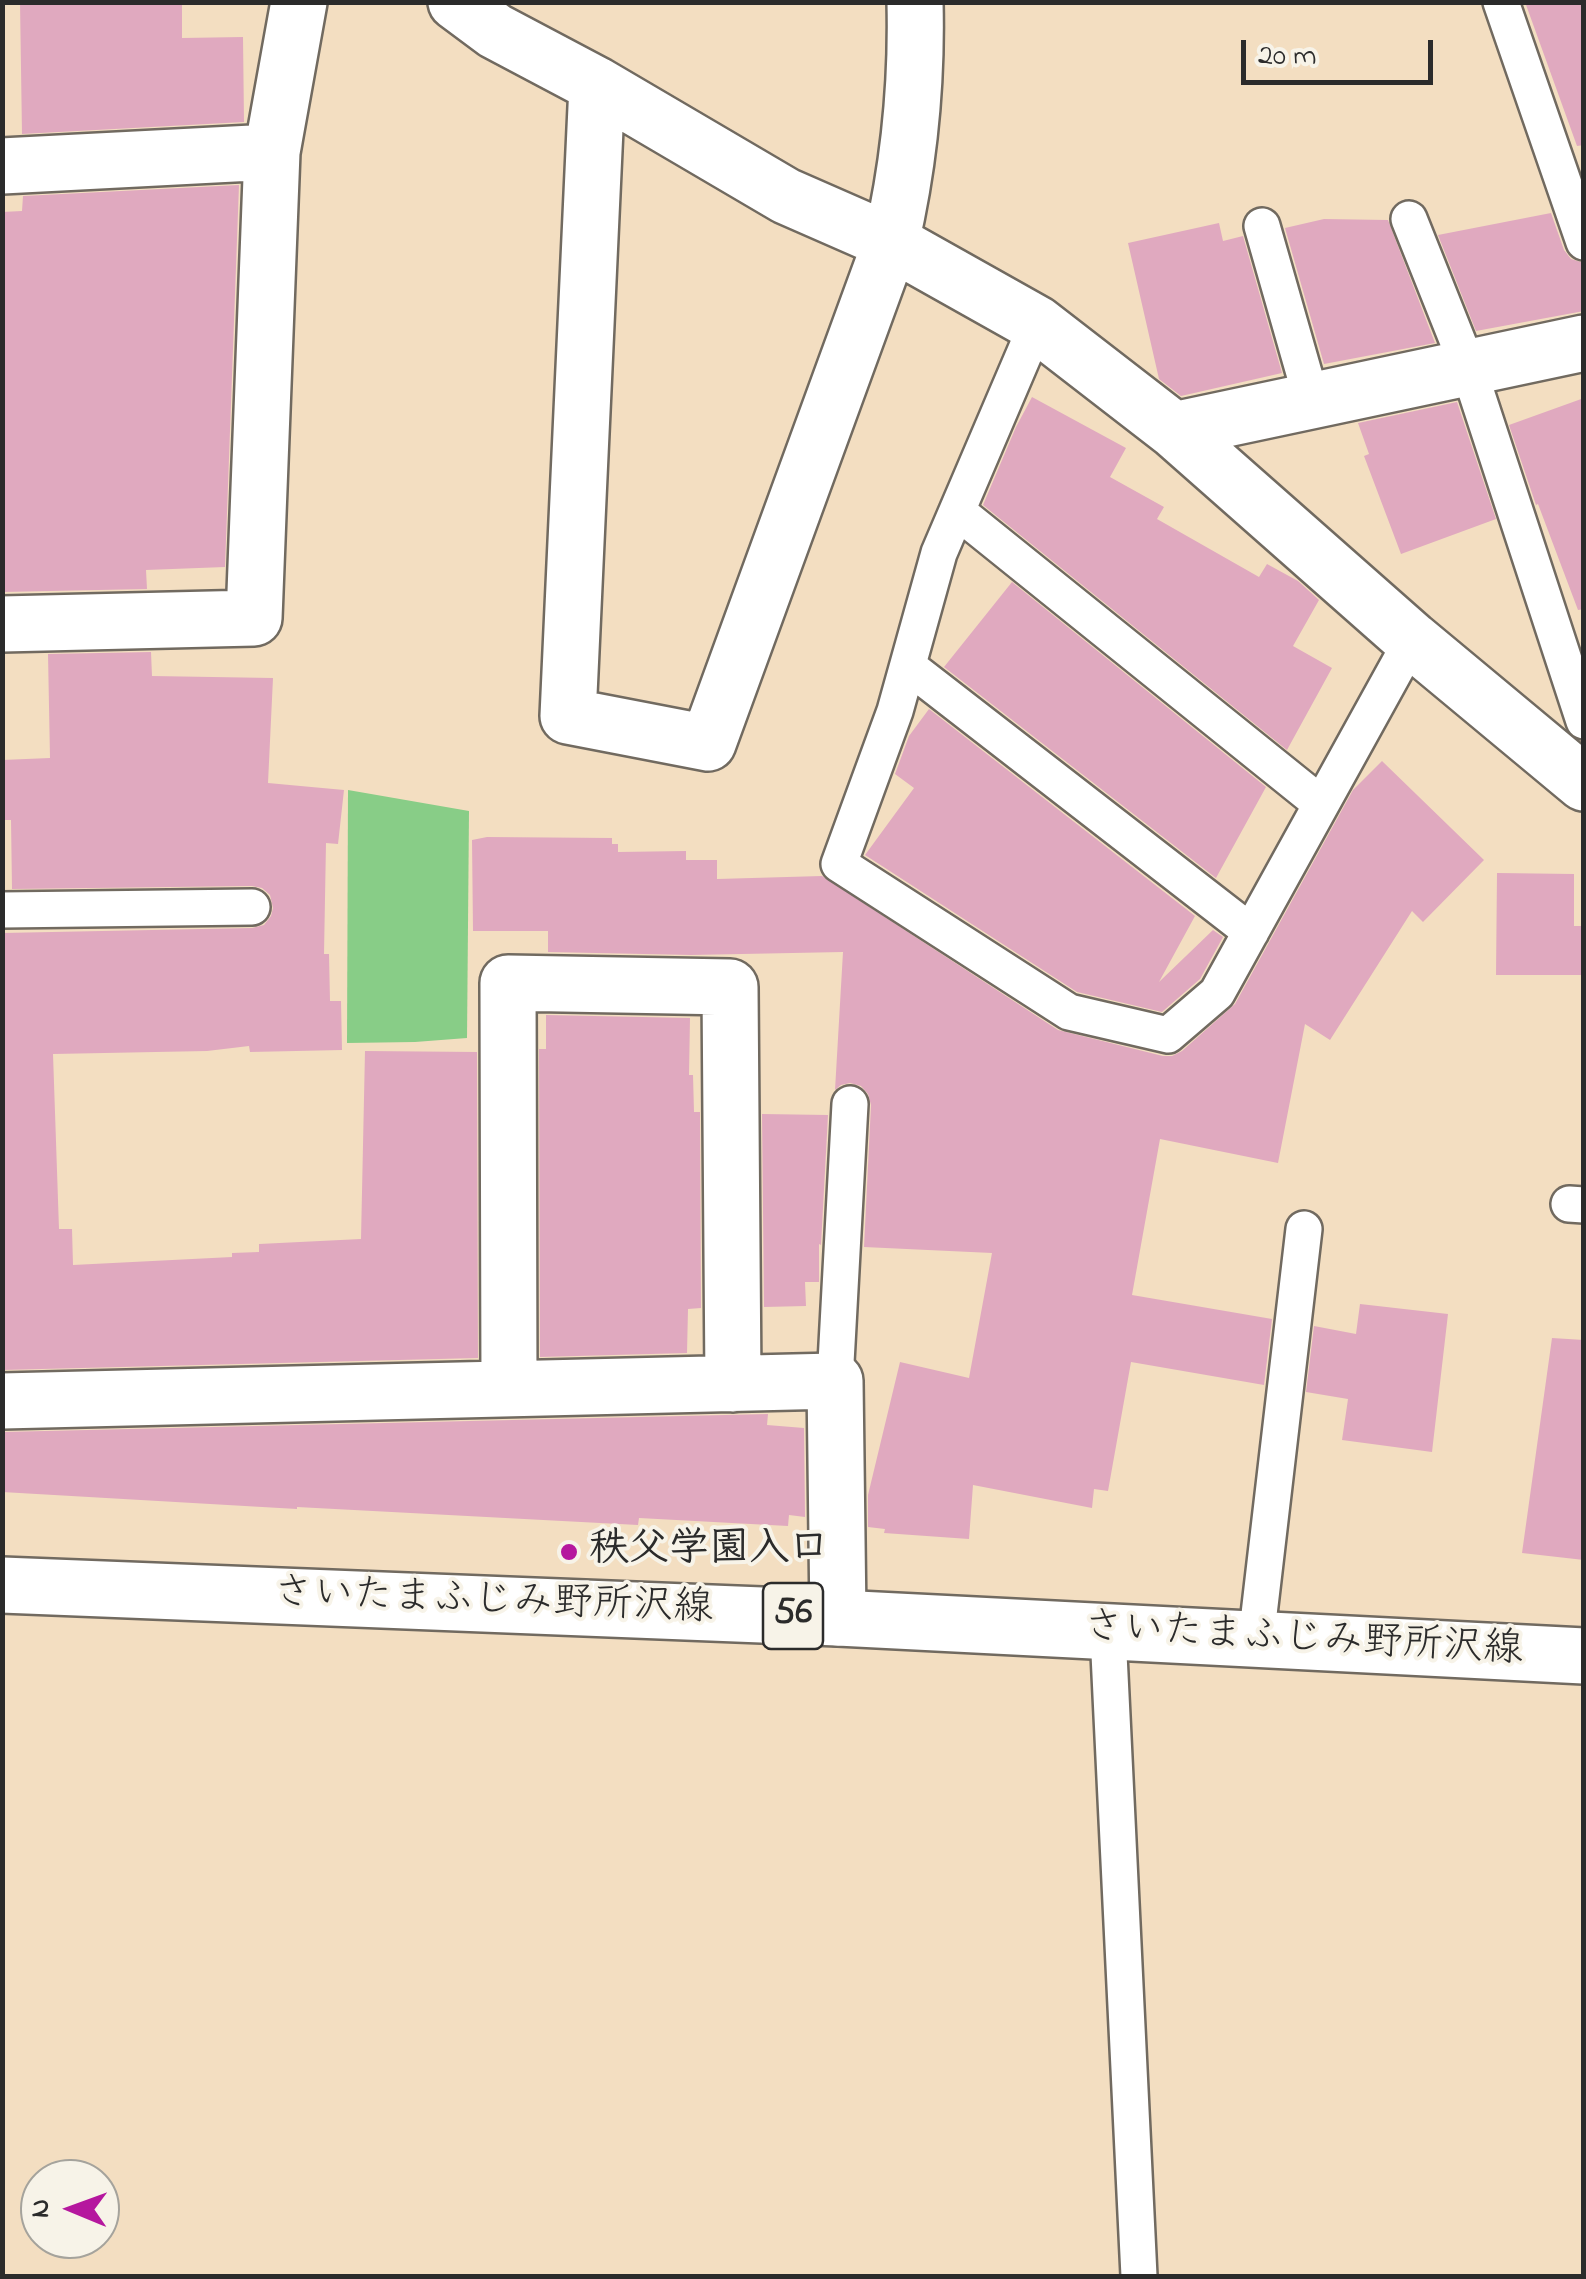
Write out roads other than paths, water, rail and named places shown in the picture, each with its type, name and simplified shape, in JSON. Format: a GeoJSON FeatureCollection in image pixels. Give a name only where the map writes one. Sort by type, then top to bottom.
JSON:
{"type":"FeatureCollection","features":[{"type":"Feature","properties":{"kind":"street"},"geometry":{"type":"LineString","coordinates":[[2,624],[254,618],[272,152],[299,2]]}},
{"type":"Feature","properties":{"kind":"street"},"geometry":{"type":"LineString","coordinates":[[456,2],[495,31],[597,85],[786,196],[891,242],[1037,324],[1174,430],[1412,640],[1584,784]]}},
{"type":"Feature","properties":{"kind":"street"},"geometry":{"type":"LineString","coordinates":[[597,85],[568,716],[708,742],[891,242],[904,188],[916,43],[915,2]]}},
{"type":"Feature","properties":{"kind":"street"},"geometry":{"type":"LineString","coordinates":[[2,166],[272,152]]}},
{"type":"Feature","properties":{"kind":"street"},"geometry":{"type":"LineString","coordinates":[[1174,430],[1584,343]]}},
{"type":"Feature","properties":{"kind":"street"},"geometry":{"type":"LineString","coordinates":[[509,1388],[508,984],[730,987],[733,1384]]}},
{"type":"Feature","properties":{"kind":"street"},"geometry":{"type":"LineString","coordinates":[[2,1401],[835,1381],[838,1618]]}},
{"type":"Feature","properties":{"kind":"street","name":"さいたまふじみ野所沢線"},"geometry":{"type":"LineString","coordinates":[[2,1585],[838,1618],[1584,1656]]}},
{"type":"Feature","properties":{"kind":"lane"},"geometry":{"type":"LineString","coordinates":[[1502,2],[1584,242]]}},
{"type":"Feature","properties":{"kind":"lane"},"geometry":{"type":"LineString","coordinates":[[1409,219],[1468,368],[1584,721]]}},
{"type":"Feature","properties":{"kind":"lane"},"geometry":{"type":"LineString","coordinates":[[1262,226],[1312,400]]}},
{"type":"Feature","properties":{"kind":"lane"},"geometry":{"type":"LineString","coordinates":[[1037,324],[939,553],[894,711],[839,864],[1069,1012],[1168,1035],[1218,993],[1412,640]]}},
{"type":"Feature","properties":{"kind":"lane"},"geometry":{"type":"LineString","coordinates":[[957,511],[1322,804]]}},
{"type":"Feature","properties":{"kind":"lane"},"geometry":{"type":"LineString","coordinates":[[908,666],[1251,932]]}},
{"type":"Feature","properties":{"kind":"lane"},"geometry":{"type":"LineString","coordinates":[[2,910],[252,906]]}},
{"type":"Feature","properties":{"kind":"lane"},"geometry":{"type":"LineString","coordinates":[[835,1381],[850,1104]]}},
{"type":"Feature","properties":{"kind":"lane"},"geometry":{"type":"LineString","coordinates":[[1256,1640],[1304,1230]]}},
{"type":"Feature","properties":{"kind":"lane"},"geometry":{"type":"LineString","coordinates":[[1108,1633],[1140,2276]]}},
{"type":"Feature","properties":{"kind":"place","name":"秩父学園入口"},"geometry":{"type":"Point","coordinates":[569,1552]}}]}
